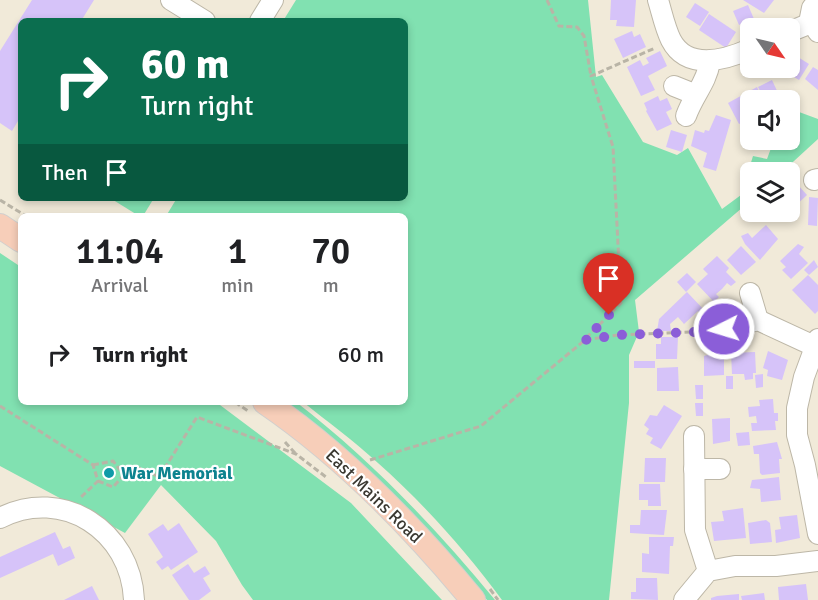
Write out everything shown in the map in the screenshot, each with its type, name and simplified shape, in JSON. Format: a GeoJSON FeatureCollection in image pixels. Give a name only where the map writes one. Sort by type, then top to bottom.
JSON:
{"type":"FeatureCollection","features":[{"type":"Feature","properties":{"kind":"main road"},"geometry":{"type":"LineString","coordinates":[[0,226],[18,238]]}},
{"type":"Feature","properties":{"kind":"main road","name":"East Mains Road"},"geometry":{"type":"LineString","coordinates":[[270,405],[359,464],[473,600]]}},
{"type":"Feature","properties":{"kind":"street"},"geometry":{"type":"LineString","coordinates":[[171,0],[200,18]]}},
{"type":"Feature","properties":{"kind":"street"},"geometry":{"type":"LineString","coordinates":[[262,18],[273,0]]}},
{"type":"Feature","properties":{"kind":"street"},"geometry":{"type":"LineString","coordinates":[[658,0],[671,40],[680,52],[692,58],[710,62],[740,53]]}},
{"type":"Feature","properties":{"kind":"street"},"geometry":{"type":"LineString","coordinates":[[814,27],[810,13],[818,1]]}},
{"type":"Feature","properties":{"kind":"street"},"geometry":{"type":"LineString","coordinates":[[686,116],[694,94],[704,83],[710,62]]}},
{"type":"Feature","properties":{"kind":"street"},"geometry":{"type":"LineString","coordinates":[[675,86],[694,94]]}},
{"type":"Feature","properties":{"kind":"street"},"geometry":{"type":"LineString","coordinates":[[750,293],[758,320]]}},
{"type":"Feature","properties":{"kind":"street"},"geometry":{"type":"LineString","coordinates":[[707,334],[758,320],[816,342],[797,408],[797,435],[812,464],[818,534]]}},
{"type":"Feature","properties":{"kind":"street"},"geometry":{"type":"LineString","coordinates":[[694,436],[695,530],[708,571]]}},
{"type":"Feature","properties":{"kind":"street"},"geometry":{"type":"LineString","coordinates":[[694,469],[720,469]]}},
{"type":"Feature","properties":{"kind":"street"},"geometry":{"type":"LineString","coordinates":[[0,518],[26,508],[67,510],[93,523],[118,546],[133,581],[134,600]]}},
{"type":"Feature","properties":{"kind":"street"},"geometry":{"type":"LineString","coordinates":[[684,600],[708,571],[735,566],[776,566],[818,561]]}},
{"type":"Feature","properties":{"kind":"path"},"geometry":{"type":"LineString","coordinates":[[98,481],[113,487],[124,475],[142,468],[159,477],[197,417],[296,454],[332,481],[359,464],[481,426],[585,340],[621,303],[613,147],[591,76],[584,36],[577,27],[559,26],[548,0]]}},
{"type":"Feature","properties":{"kind":"path"},"geometry":{"type":"LineString","coordinates":[[591,76],[671,40]]}},
{"type":"Feature","properties":{"kind":"path"},"geometry":{"type":"LineString","coordinates":[[0,200],[21,213]]}},
{"type":"Feature","properties":{"kind":"path"},"geometry":{"type":"LineString","coordinates":[[585,340],[618,335],[696,332],[707,334]]}},
{"type":"Feature","properties":{"kind":"path"},"geometry":{"type":"LineString","coordinates":[[0,406],[93,465],[98,481]]}},
{"type":"Feature","properties":{"kind":"path"},"geometry":{"type":"LineString","coordinates":[[93,465],[113,461],[124,475]]}},
{"type":"Feature","properties":{"kind":"path"},"geometry":{"type":"LineString","coordinates":[[67,510],[98,481]]}},
{"type":"Feature","properties":{"kind":"green space"},"geometry":{"type":"Polygon","coordinates":[[[296,0],[588,0],[596,77],[602,75],[643,142],[677,155],[688,148],[722,209],[740,196],[740,210],[635,300],[639,332],[629,355],[629,403],[609,600],[502,600],[459,546],[412,495],[369,455],[307,405],[408,405],[408,213],[168,213],[175,201],[408,201],[408,18],[285,18],[296,0]]]}},
{"type":"Feature","properties":{"kind":"green space"},"geometry":{"type":"Polygon","coordinates":[[[800,112],[818,119],[818,139],[793,162],[751,162],[753,156],[767,159],[770,150],[800,150],[800,112]]]}},
{"type":"Feature","properties":{"kind":"green space"},"geometry":{"type":"Polygon","coordinates":[[[115,201],[152,201],[145,213],[134,213],[115,201]]]}},
{"type":"Feature","properties":{"kind":"green space"},"geometry":{"type":"Polygon","coordinates":[[[0,253],[18,265],[18,405],[220,405],[351,503],[442,600],[253,600],[216,541],[161,485],[125,533],[0,466],[0,253]]]}},
{"type":"Feature","properties":{"kind":"green space"},"geometry":{"type":"Polygon","coordinates":[[[282,405],[300,405],[350,447],[401,495],[495,600],[487,600],[464,572],[282,405]]]}},
{"type":"Feature","properties":{"kind":"building"},"geometry":{"type":"Polygon","coordinates":[[[32,0],[94,0],[83,18],[21,18],[32,0]]]}},
{"type":"Feature","properties":{"kind":"building"},"geometry":{"type":"Polygon","coordinates":[[[611,0],[636,0],[634,27],[616,26],[617,20],[610,20],[611,0]]]}},
{"type":"Feature","properties":{"kind":"building"},"geometry":{"type":"Polygon","coordinates":[[[743,0],[774,0],[764,13],[743,0]]]}},
{"type":"Feature","properties":{"kind":"building"},"geometry":{"type":"Polygon","coordinates":[[[695,3],[709,12],[700,26],[686,17],[695,3]]]}},
{"type":"Feature","properties":{"kind":"building"},"geometry":{"type":"Polygon","coordinates":[[[748,5],[754,18],[740,18],[739,25],[733,11],[748,5]]]}},
{"type":"Feature","properties":{"kind":"building"},"geometry":{"type":"Polygon","coordinates":[[[709,14],[736,32],[726,48],[699,30],[709,14]]]}},
{"type":"Feature","properties":{"kind":"building"},"geometry":{"type":"Polygon","coordinates":[[[18,22],[18,121],[12,131],[0,123],[0,51],[18,22]]]}},
{"type":"Feature","properties":{"kind":"building"},"geometry":{"type":"Polygon","coordinates":[[[632,31],[634,37],[640,34],[646,47],[623,58],[614,39],[632,31]]]}},
{"type":"Feature","properties":{"kind":"building"},"geometry":{"type":"Polygon","coordinates":[[[660,51],[667,66],[648,76],[655,90],[641,96],[627,67],[640,60],[643,66],[649,63],[646,58],[660,51]]]}},
{"type":"Feature","properties":{"kind":"building"},"geometry":{"type":"Polygon","coordinates":[[[800,58],[809,64],[799,80],[796,78],[800,78],[800,58]]]}},
{"type":"Feature","properties":{"kind":"building"},"geometry":{"type":"Polygon","coordinates":[[[813,67],[818,70],[818,90],[805,79],[813,67]]]}},
{"type":"Feature","properties":{"kind":"building"},"geometry":{"type":"Polygon","coordinates":[[[772,80],[777,90],[760,90],[758,87],[772,80]]]}},
{"type":"Feature","properties":{"kind":"building"},"geometry":{"type":"Polygon","coordinates":[[[658,96],[660,101],[667,98],[672,109],[666,112],[672,124],[657,131],[644,103],[658,96]]]}},
{"type":"Feature","properties":{"kind":"building"},"geometry":{"type":"Polygon","coordinates":[[[740,96],[740,123],[739,124],[728,103],[740,96]]]}},
{"type":"Feature","properties":{"kind":"building"},"geometry":{"type":"Polygon","coordinates":[[[716,115],[731,120],[716,171],[703,167],[707,153],[691,146],[695,130],[704,133],[705,130],[709,131],[716,115]]]}},
{"type":"Feature","properties":{"kind":"building"},"geometry":{"type":"Polygon","coordinates":[[[671,130],[687,135],[682,152],[666,147],[671,130]]]}},
{"type":"Feature","properties":{"kind":"building"},"geometry":{"type":"Polygon","coordinates":[[[800,187],[807,195],[800,202],[800,187]]]}},
{"type":"Feature","properties":{"kind":"building"},"geometry":{"type":"Polygon","coordinates":[[[809,197],[818,198],[817,226],[808,225],[809,197]]]}},
{"type":"Feature","properties":{"kind":"building"},"geometry":{"type":"Polygon","coordinates":[[[766,225],[778,239],[760,260],[745,244],[741,236],[748,233],[752,238],[766,225]]]}},
{"type":"Feature","properties":{"kind":"building"},"geometry":{"type":"Polygon","coordinates":[[[798,244],[804,247],[799,254],[808,263],[791,279],[782,270],[786,267],[780,261],[798,244]]]}},
{"type":"Feature","properties":{"kind":"building"},"geometry":{"type":"Polygon","coordinates":[[[741,246],[756,262],[741,275],[727,260],[741,246]]]}},
{"type":"Feature","properties":{"kind":"building"},"geometry":{"type":"Polygon","coordinates":[[[717,256],[729,268],[726,272],[736,282],[731,286],[727,283],[716,294],[719,297],[714,302],[697,284],[708,274],[703,269],[717,256]]]}},
{"type":"Feature","properties":{"kind":"building"},"geometry":{"type":"Polygon","coordinates":[[[814,260],[818,267],[809,275],[804,270],[814,260]]]}},
{"type":"Feature","properties":{"kind":"building"},"geometry":{"type":"Polygon","coordinates":[[[687,273],[696,282],[686,292],[677,282],[687,273]]]}},
{"type":"Feature","properties":{"kind":"building"},"geometry":{"type":"Polygon","coordinates":[[[808,275],[818,285],[818,311],[815,314],[792,290],[808,275]]]}},
{"type":"Feature","properties":{"kind":"building"},"geometry":{"type":"Polygon","coordinates":[[[687,292],[705,311],[701,315],[698,311],[684,324],[678,317],[670,324],[671,331],[657,331],[659,319],[687,292]]]}},
{"type":"Feature","properties":{"kind":"building"},"geometry":{"type":"Polygon","coordinates":[[[661,337],[678,337],[677,359],[656,359],[656,344],[661,344],[661,337]]]}},
{"type":"Feature","properties":{"kind":"building"},"geometry":{"type":"Polygon","coordinates":[[[768,351],[788,360],[782,380],[767,376],[768,370],[763,368],[768,351]]]}},
{"type":"Feature","properties":{"kind":"building"},"geometry":{"type":"Polygon","coordinates":[[[755,352],[756,373],[753,373],[753,379],[745,380],[744,374],[732,374],[731,353],[755,352]]]}},
{"type":"Feature","properties":{"kind":"building"},"geometry":{"type":"Polygon","coordinates":[[[724,354],[724,375],[704,376],[704,356],[724,354]]]}},
{"type":"Feature","properties":{"kind":"building"},"geometry":{"type":"Polygon","coordinates":[[[634,361],[655,361],[655,368],[634,368],[634,361]]]}},
{"type":"Feature","properties":{"kind":"building"},"geometry":{"type":"Polygon","coordinates":[[[678,367],[679,391],[657,391],[657,368],[678,367]]]}},
{"type":"Feature","properties":{"kind":"building"},"geometry":{"type":"Polygon","coordinates":[[[763,374],[763,387],[756,388],[755,375],[763,374]]]}},
{"type":"Feature","properties":{"kind":"building"},"geometry":{"type":"Polygon","coordinates":[[[726,376],[733,376],[733,389],[726,389],[726,376]]]}},
{"type":"Feature","properties":{"kind":"building"},"geometry":{"type":"Polygon","coordinates":[[[695,385],[703,385],[703,399],[696,399],[695,385]]]}},
{"type":"Feature","properties":{"kind":"building"},"geometry":{"type":"Polygon","coordinates":[[[773,399],[774,413],[778,413],[778,421],[775,421],[776,430],[752,431],[751,423],[757,423],[756,416],[749,417],[748,407],[760,406],[759,400],[773,399]]]}},
{"type":"Feature","properties":{"kind":"building"},"geometry":{"type":"Polygon","coordinates":[[[695,403],[703,403],[703,416],[696,416],[695,403]]]}},
{"type":"Feature","properties":{"kind":"building"},"geometry":{"type":"Polygon","coordinates":[[[664,405],[682,416],[661,449],[650,443],[653,438],[646,434],[649,429],[644,425],[650,415],[657,416],[664,405]]]}},
{"type":"Feature","properties":{"kind":"building"},"geometry":{"type":"Polygon","coordinates":[[[730,418],[730,441],[713,444],[712,419],[730,418]]]}},
{"type":"Feature","properties":{"kind":"building"},"geometry":{"type":"Polygon","coordinates":[[[749,432],[750,445],[738,446],[736,433],[749,432]]]}},
{"type":"Feature","properties":{"kind":"building"},"geometry":{"type":"Polygon","coordinates":[[[777,442],[782,459],[779,459],[780,473],[762,475],[759,454],[754,454],[753,446],[777,442]]]}},
{"type":"Feature","properties":{"kind":"building"},"geometry":{"type":"Polygon","coordinates":[[[645,458],[666,458],[665,482],[644,482],[645,458]]]}},
{"type":"Feature","properties":{"kind":"building"},"geometry":{"type":"Polygon","coordinates":[[[779,477],[781,500],[761,502],[760,489],[750,488],[752,480],[779,477]]]}},
{"type":"Feature","properties":{"kind":"building"},"geometry":{"type":"Polygon","coordinates":[[[639,484],[660,484],[661,506],[648,506],[648,500],[639,500],[639,484]]]}},
{"type":"Feature","properties":{"kind":"building"},"geometry":{"type":"Polygon","coordinates":[[[743,508],[746,538],[714,541],[711,522],[724,521],[722,511],[743,508]]]}},
{"type":"Feature","properties":{"kind":"building"},"geometry":{"type":"Polygon","coordinates":[[[641,510],[667,510],[664,535],[630,533],[630,525],[640,525],[641,510]]]}},
{"type":"Feature","properties":{"kind":"building"},"geometry":{"type":"Polygon","coordinates":[[[797,515],[800,538],[776,543],[775,530],[781,529],[779,517],[797,515]]]}},
{"type":"Feature","properties":{"kind":"building"},"geometry":{"type":"Polygon","coordinates":[[[766,520],[770,523],[772,542],[750,544],[748,523],[766,520]]]}},
{"type":"Feature","properties":{"kind":"building"},"geometry":{"type":"Polygon","coordinates":[[[179,523],[198,552],[171,570],[168,566],[162,570],[156,562],[163,557],[148,534],[163,524],[168,531],[179,523]]]}},
{"type":"Feature","properties":{"kind":"building"},"geometry":{"type":"Polygon","coordinates":[[[55,532],[63,549],[70,546],[75,558],[58,566],[53,554],[0,578],[0,557],[55,532]]]}},
{"type":"Feature","properties":{"kind":"building"},"geometry":{"type":"Polygon","coordinates":[[[649,537],[674,537],[673,546],[670,546],[669,574],[642,572],[642,553],[649,554],[649,537]]]}},
{"type":"Feature","properties":{"kind":"building"},"geometry":{"type":"Polygon","coordinates":[[[188,564],[194,573],[205,566],[210,574],[203,578],[211,591],[199,600],[189,600],[172,575],[188,564]]]}},
{"type":"Feature","properties":{"kind":"building"},"geometry":{"type":"Polygon","coordinates":[[[636,578],[657,578],[658,600],[631,599],[631,592],[636,592],[636,578]]]}},
{"type":"Feature","properties":{"kind":"building"},"geometry":{"type":"Polygon","coordinates":[[[806,584],[808,600],[779,600],[778,587],[806,584]]]}},
{"type":"Feature","properties":{"kind":"building"},"geometry":{"type":"Polygon","coordinates":[[[92,586],[99,600],[64,600],[92,586]]]}},
{"type":"Feature","properties":{"kind":"building"},"geometry":{"type":"Polygon","coordinates":[[[764,593],[765,600],[742,600],[741,596],[764,593]]]}},
{"type":"Feature","properties":{"kind":"building"},"geometry":{"type":"Polygon","coordinates":[[[739,594],[739,600],[711,600],[717,596],[739,594]]]}},
{"type":"Feature","properties":{"kind":"place","name":"War Memorial"},"geometry":{"type":"Point","coordinates":[109,473]}},
{"type":"Feature","properties":{"kind":"route"},"geometry":{"type":"LineString","coordinates":[[609,315],[585,340],[618,335],[696,332],[707,334],[724,329]]}}]}
